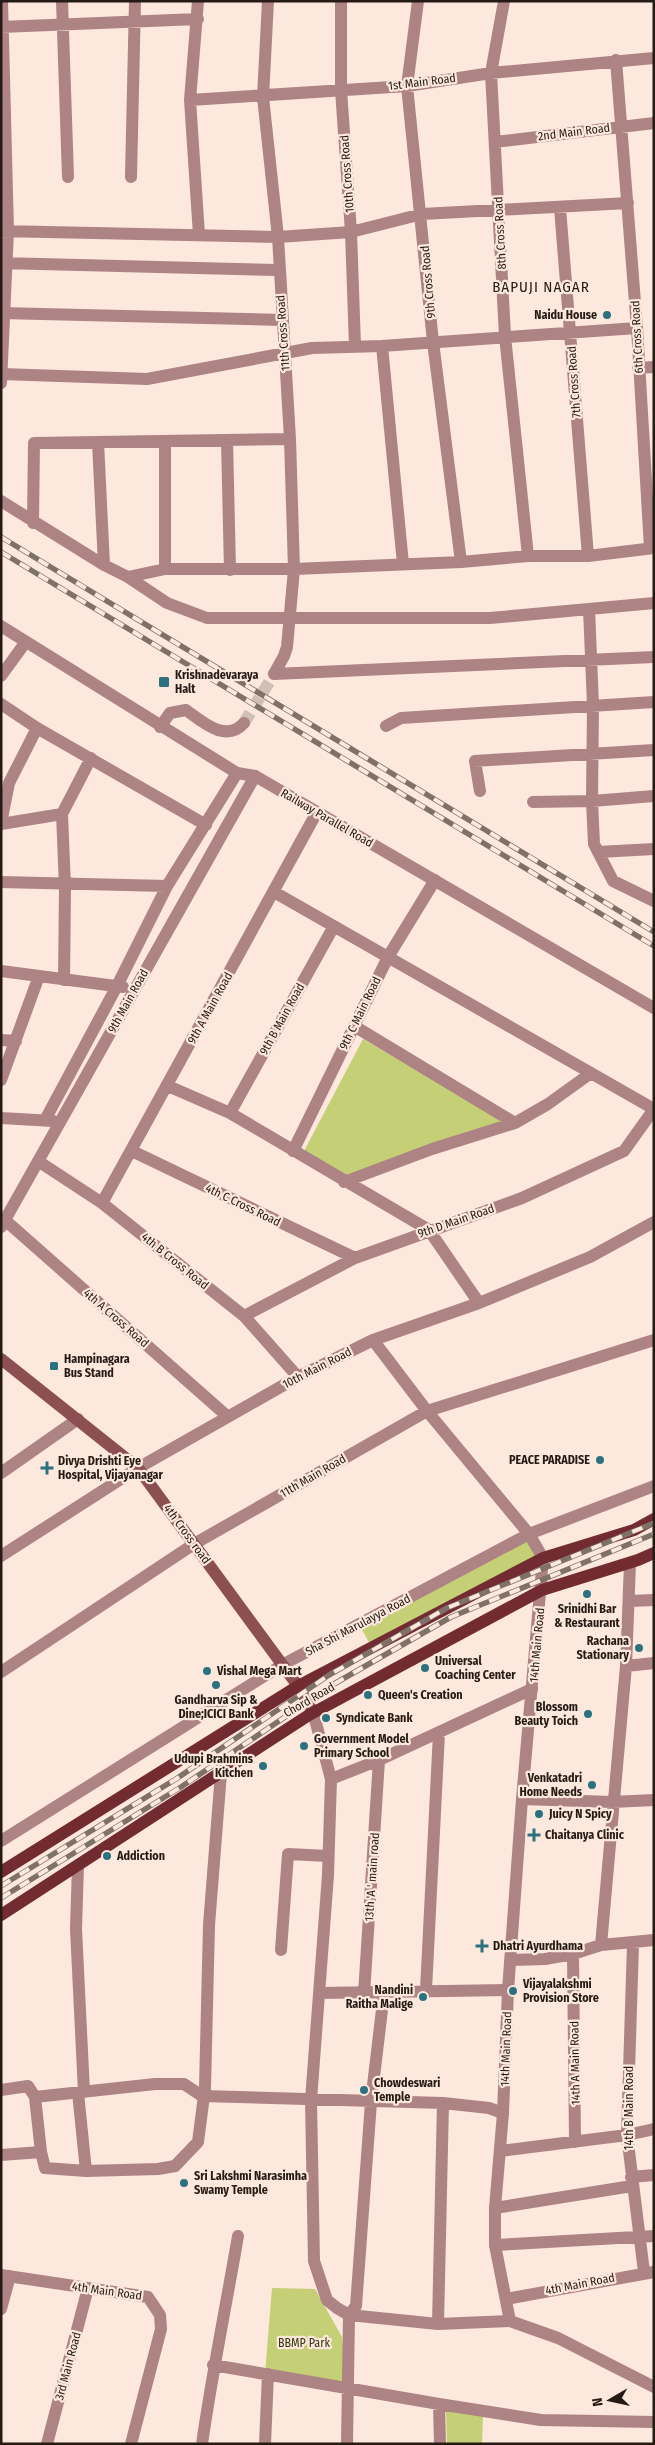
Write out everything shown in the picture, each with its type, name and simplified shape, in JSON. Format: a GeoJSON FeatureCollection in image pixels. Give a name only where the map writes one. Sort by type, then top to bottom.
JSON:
{"type":"FeatureCollection","features":[{"type":"Feature","properties":{"kind":"main road","name":"4th Cross road"},"geometry":{"type":"LineString","coordinates":[[5,1362],[138,1468],[298,1686],[313,1712]]}},
{"type":"Feature","properties":{"kind":"main road","name":"Chord Road"},"geometry":{"type":"LineString","coordinates":[[1,1872],[298,1686],[544,1558],[634,1530],[654,1519]]}},
{"type":"Feature","properties":{"kind":"main road","name":"Chord Road"},"geometry":{"type":"LineString","coordinates":[[1,1915],[313,1712],[542,1590],[654,1553]]}},
{"type":"Feature","properties":{"kind":"street"},"geometry":{"type":"LineString","coordinates":[[2,1],[5,231],[2,377],[147,379],[312,348],[382,346],[637,328]]}},
{"type":"Feature","properties":{"kind":"street"},"geometry":{"type":"LineString","coordinates":[[62,1],[68,177]]}},
{"type":"Feature","properties":{"kind":"street"},"geometry":{"type":"LineString","coordinates":[[131,177],[135,1]]}},
{"type":"Feature","properties":{"kind":"street"},"geometry":{"type":"LineString","coordinates":[[198,1],[190,100],[199,235]]}},
{"type":"Feature","properties":{"kind":"street","name":"11th Cross Road"},"geometry":{"type":"LineString","coordinates":[[268,1],[263,97],[278,237],[278,270],[290,439],[294,569],[290,617],[284,656],[274,674],[590,660]]}},
{"type":"Feature","properties":{"kind":"street","name":"10th Cross Road"},"geometry":{"type":"LineString","coordinates":[[342,1],[341,90],[351,232],[355,346]]}},
{"type":"Feature","properties":{"kind":"street","name":"9th Cross Road"},"geometry":{"type":"LineString","coordinates":[[418,1],[407,86],[422,214],[433,342],[461,562]]}},
{"type":"Feature","properties":{"kind":"street","name":"8th Cross Road"},"geometry":{"type":"LineString","coordinates":[[504,1],[491,73],[505,336],[528,556]]}},
{"type":"Feature","properties":{"kind":"street"},"geometry":{"type":"LineString","coordinates":[[2,27],[63,23],[198,19]]}},
{"type":"Feature","properties":{"kind":"street","name":"1st Main Road"},"geometry":{"type":"LineString","coordinates":[[190,100],[263,97],[407,86],[491,73],[654,58]]}},
{"type":"Feature","properties":{"kind":"street","name":"6th Cross Road"},"geometry":{"type":"LineString","coordinates":[[616,60],[623,126],[638,368],[648,439],[652,548]]}},
{"type":"Feature","properties":{"kind":"street","name":"2nd Main Road"},"geometry":{"type":"LineString","coordinates":[[495,142],[654,123]]}},
{"type":"Feature","properties":{"kind":"street"},"geometry":{"type":"LineString","coordinates":[[5,231],[278,237],[351,232],[422,214],[628,203]]}},
{"type":"Feature","properties":{"kind":"street","name":"7th Cross Road"},"geometry":{"type":"LineString","coordinates":[[560,208],[588,556]]}},
{"type":"Feature","properties":{"kind":"street"},"geometry":{"type":"LineString","coordinates":[[3,263],[278,270]]}},
{"type":"Feature","properties":{"kind":"street"},"geometry":{"type":"LineString","coordinates":[[3,313],[282,320]]}},
{"type":"Feature","properties":{"kind":"street"},"geometry":{"type":"LineString","coordinates":[[382,346],[403,564]]}},
{"type":"Feature","properties":{"kind":"street"},"geometry":{"type":"LineString","coordinates":[[638,368],[654,367]]}},
{"type":"Feature","properties":{"kind":"street"},"geometry":{"type":"LineString","coordinates":[[33,523],[34,443],[290,439]]}},
{"type":"Feature","properties":{"kind":"street"},"geometry":{"type":"LineString","coordinates":[[228,440],[230,570]]}},
{"type":"Feature","properties":{"kind":"street"},"geometry":{"type":"LineString","coordinates":[[98,442],[104,565]]}},
{"type":"Feature","properties":{"kind":"street"},"geometry":{"type":"LineString","coordinates":[[165,442],[165,569]]}},
{"type":"Feature","properties":{"kind":"street"},"geometry":{"type":"LineString","coordinates":[[1,501],[33,523],[128,577],[167,603],[207,618],[490,618],[654,603]]}},
{"type":"Feature","properties":{"kind":"street"},"geometry":{"type":"LineString","coordinates":[[128,577],[165,569],[294,569],[461,562],[528,556],[588,556],[652,548]]}},
{"type":"Feature","properties":{"kind":"street"},"geometry":{"type":"LineString","coordinates":[[589,609],[593,706],[592,801],[594,844],[612,881],[654,901]]}},
{"type":"Feature","properties":{"kind":"street","name":"Railway Parallel Road"},"geometry":{"type":"LineString","coordinates":[[1,626],[25,643],[237,773],[255,776],[654,1008]]}},
{"type":"Feature","properties":{"kind":"street"},"geometry":{"type":"LineString","coordinates":[[1,676],[25,643]]}},
{"type":"Feature","properties":{"kind":"street"},"geometry":{"type":"LineString","coordinates":[[590,660],[654,657]]}},
{"type":"Feature","properties":{"kind":"street"},"geometry":{"type":"LineString","coordinates":[[386,726],[401,718],[654,702]]}},
{"type":"Feature","properties":{"kind":"street"},"geometry":{"type":"LineString","coordinates":[[1,704],[37,728],[206,826]]}},
{"type":"Feature","properties":{"kind":"street"},"geometry":{"type":"LineString","coordinates":[[160,727],[170,712],[186,710],[211,728],[225,732],[237,730],[244,723]]}},
{"type":"Feature","properties":{"kind":"street"},"geometry":{"type":"LineString","coordinates":[[37,728],[9,783],[1,823],[62,814]]}},
{"type":"Feature","properties":{"kind":"street"},"geometry":{"type":"LineString","coordinates":[[480,791],[475,761],[654,750]]}},
{"type":"Feature","properties":{"kind":"street"},"geometry":{"type":"LineString","coordinates":[[64,980],[62,814],[91,758]]}},
{"type":"Feature","properties":{"kind":"street"},"geometry":{"type":"LineString","coordinates":[[45,1120],[117,986],[166,886],[206,826],[237,773]]}},
{"type":"Feature","properties":{"kind":"street","name":"9th Main Road"},"geometry":{"type":"LineString","coordinates":[[3,1223],[255,776]]}},
{"type":"Feature","properties":{"kind":"street"},"geometry":{"type":"LineString","coordinates":[[533,802],[592,801],[654,796]]}},
{"type":"Feature","properties":{"kind":"street","name":"9th A Main Road"},"geometry":{"type":"LineString","coordinates":[[102,1203],[317,812]]}},
{"type":"Feature","properties":{"kind":"street"},"geometry":{"type":"LineString","coordinates":[[598,852],[654,849]]}},
{"type":"Feature","properties":{"kind":"street","name":"9th C Main Road"},"geometry":{"type":"LineString","coordinates":[[293,1151],[388,957],[435,880]]}},
{"type":"Feature","properties":{"kind":"street"},"geometry":{"type":"LineString","coordinates":[[1,882],[166,886]]}},
{"type":"Feature","properties":{"kind":"street"},"geometry":{"type":"LineString","coordinates":[[274,892],[654,1109]]}},
{"type":"Feature","properties":{"kind":"street","name":"9th B Main Road"},"geometry":{"type":"LineString","coordinates":[[230,1113],[334,926]]}},
{"type":"Feature","properties":{"kind":"street"},"geometry":{"type":"LineString","coordinates":[[1,971],[135,988]]}},
{"type":"Feature","properties":{"kind":"street"},"geometry":{"type":"LineString","coordinates":[[1,1080],[39,976]]}},
{"type":"Feature","properties":{"kind":"street"},"geometry":{"type":"LineString","coordinates":[[354,1026],[515,1123]]}},
{"type":"Feature","properties":{"kind":"street"},"geometry":{"type":"LineString","coordinates":[[1,1040],[16,1041]]}},
{"type":"Feature","properties":{"kind":"street"},"geometry":{"type":"LineString","coordinates":[[344,1182],[432,1149],[515,1123],[548,1104],[591,1072]]}},
{"type":"Feature","properties":{"kind":"street"},"geometry":{"type":"LineString","coordinates":[[168,1086],[230,1113],[344,1182],[429,1230],[479,1303]]}},
{"type":"Feature","properties":{"kind":"street","name":"9th D Main Road"},"geometry":{"type":"LineString","coordinates":[[244,1316],[355,1258],[522,1198],[624,1151],[654,1109]]}},
{"type":"Feature","properties":{"kind":"street"},"geometry":{"type":"LineString","coordinates":[[1,1118],[60,1121]]}},
{"type":"Feature","properties":{"kind":"street","name":"4th C Cross Road"},"geometry":{"type":"LineString","coordinates":[[132,1151],[355,1258]]}},
{"type":"Feature","properties":{"kind":"street","name":"4th B Cross Road"},"geometry":{"type":"LineString","coordinates":[[38,1161],[102,1203],[244,1316],[298,1376]]}},
{"type":"Feature","properties":{"kind":"street","name":"10th Main Road"},"geometry":{"type":"LineString","coordinates":[[1,1556],[138,1468],[298,1376],[373,1340],[479,1303],[590,1257],[654,1222]]}},
{"type":"Feature","properties":{"kind":"street","name":"4th A Cross Road"},"geometry":{"type":"LineString","coordinates":[[3,1223],[227,1416]]}},
{"type":"Feature","properties":{"kind":"street"},"geometry":{"type":"LineString","coordinates":[[373,1340],[427,1411],[529,1534],[544,1558]]}},
{"type":"Feature","properties":{"kind":"street","name":"11th Main Road"},"geometry":{"type":"LineString","coordinates":[[1,1672],[194,1544],[427,1411],[654,1340]]}},
{"type":"Feature","properties":{"kind":"street"},"geometry":{"type":"LineString","coordinates":[[1,1473],[78,1419]]}},
{"type":"Feature","properties":{"kind":"street","name":"Sha Shi Marulayya Road"},"geometry":{"type":"LineString","coordinates":[[1,1841],[282,1665],[529,1534],[654,1486]]}},
{"type":"Feature","properties":{"kind":"street","name":"14th Main Road"},"geometry":{"type":"LineString","coordinates":[[510,2321],[495,2245],[495,2208],[503,2113],[508,1990],[522,1799],[544,1558]]}},
{"type":"Feature","properties":{"kind":"street"},"geometry":{"type":"LineString","coordinates":[[601,1945],[612,1802],[626,1666],[630,1562]]}},
{"type":"Feature","properties":{"kind":"street"},"geometry":{"type":"LineString","coordinates":[[629,1601],[654,1600]]}},
{"type":"Feature","properties":{"kind":"street"},"geometry":{"type":"LineString","coordinates":[[626,1666],[654,1663]]}},
{"type":"Feature","properties":{"kind":"street"},"geometry":{"type":"LineString","coordinates":[[331,1779],[380,1760],[532,1689]]}},
{"type":"Feature","properties":{"kind":"street"},"geometry":{"type":"LineString","coordinates":[[313,1712],[331,1779],[320,1994],[311,2100],[314,2261],[328,2300],[349,2315],[438,2324],[510,2321],[558,2338],[654,2387]]}},
{"type":"Feature","properties":{"kind":"street"},"geometry":{"type":"LineString","coordinates":[[426,1990],[439,1733]]}},
{"type":"Feature","properties":{"kind":"street","name":"13th 'A ' main road"},"geometry":{"type":"LineString","coordinates":[[364,1994],[380,1760]]}},
{"type":"Feature","properties":{"kind":"street"},"geometry":{"type":"LineString","coordinates":[[1,2090],[28,2086],[35,2097],[41,2152],[46,2168],[86,2171],[158,2169],[175,2166],[198,2142],[202,2096],[205,2088],[209,1925],[221,1773]]}},
{"type":"Feature","properties":{"kind":"street"},"geometry":{"type":"LineString","coordinates":[[522,1799],[612,1802],[654,1800]]}},
{"type":"Feature","properties":{"kind":"street"},"geometry":{"type":"LineString","coordinates":[[281,1950],[288,1854],[328,1856]]}},
{"type":"Feature","properties":{"kind":"street"},"geometry":{"type":"LineString","coordinates":[[78,1865],[76,1929],[81,2092],[86,2171]]}},
{"type":"Feature","properties":{"kind":"street"},"geometry":{"type":"LineString","coordinates":[[511,1960],[545,1959],[574,1954],[601,1945],[633,1944],[654,1940]]}},
{"type":"Feature","properties":{"kind":"street","name":"14th B Main Road"},"geometry":{"type":"LineString","coordinates":[[633,1944],[627,2135],[638,2238],[649,2272]]}},
{"type":"Feature","properties":{"kind":"street","name":"14th A Main Road"},"geometry":{"type":"LineString","coordinates":[[574,1954],[575,2142]]}},
{"type":"Feature","properties":{"kind":"street"},"geometry":{"type":"LineString","coordinates":[[320,1994],[364,1994],[426,1990],[508,1990]]}},
{"type":"Feature","properties":{"kind":"street"},"geometry":{"type":"LineString","coordinates":[[347,2444],[349,2315],[356,2306],[371,2102],[384,1993]]}},
{"type":"Feature","properties":{"kind":"street"},"geometry":{"type":"LineString","coordinates":[[35,2097],[155,2084],[184,2084],[202,2096],[442,2103],[489,2108],[503,2113]]}},
{"type":"Feature","properties":{"kind":"street"},"geometry":{"type":"LineString","coordinates":[[438,2324],[442,2103]]}},
{"type":"Feature","properties":{"kind":"street"},"geometry":{"type":"LineString","coordinates":[[500,2151],[627,2135],[654,2129]]}},
{"type":"Feature","properties":{"kind":"street"},"geometry":{"type":"LineString","coordinates":[[1,2155],[41,2152]]}},
{"type":"Feature","properties":{"kind":"street"},"geometry":{"type":"LineString","coordinates":[[495,2208],[632,2182],[654,2175]]}},
{"type":"Feature","properties":{"kind":"street"},"geometry":{"type":"LineString","coordinates":[[202,2444],[213,2364],[225,2314],[238,2236]]}},
{"type":"Feature","properties":{"kind":"street"},"geometry":{"type":"LineString","coordinates":[[495,2245],[654,2236]]}},
{"type":"Feature","properties":{"kind":"street","name":"4th Main Road"},"geometry":{"type":"LineString","coordinates":[[506,2299],[649,2272]]}},
{"type":"Feature","properties":{"kind":"street"},"geometry":{"type":"LineString","coordinates":[[1,2309],[5,2276]]}},
{"type":"Feature","properties":{"kind":"street","name":"4th Main Road"},"geometry":{"type":"LineString","coordinates":[[5,2276],[148,2297],[160,2315],[161,2329],[131,2444]]}},
{"type":"Feature","properties":{"kind":"street","name":"3rd Main Road"},"geometry":{"type":"LineString","coordinates":[[47,2444],[88,2288]]}},
{"type":"Feature","properties":{"kind":"street"},"geometry":{"type":"LineString","coordinates":[[213,2364],[348,2389],[541,2420],[654,2422]]}},
{"type":"Feature","properties":{"kind":"street"},"geometry":{"type":"LineString","coordinates":[[265,2444],[268,2374]]}},
{"type":"Feature","properties":{"kind":"street"},"geometry":{"type":"LineString","coordinates":[[439,2404],[440,2444]]}},
{"type":"Feature","properties":{"kind":"green space"},"geometry":{"type":"Polygon","coordinates":[[[363,1039],[505,1122],[342,1178],[304,1151],[363,1039]]]}},
{"type":"Feature","properties":{"kind":"green space"},"geometry":{"type":"Polygon","coordinates":[[[528,1540],[536,1556],[370,1644],[361,1628],[528,1540]]]}},
{"type":"Feature","properties":{"kind":"green space","name":"BBMP Park"},"geometry":{"type":"Polygon","coordinates":[[[272,2288],[315,2289],[342,2337],[348,2387],[265,2374],[272,2288]]]}},
{"type":"Feature","properties":{"kind":"green space"},"geometry":{"type":"Polygon","coordinates":[[[446,2411],[483,2415],[482,2444],[447,2444],[446,2411]]]}},
{"type":"Feature","properties":{"kind":"tunnel"},"geometry":{"type":"LineString","coordinates":[[244,723],[274,674]]}},
{"type":"Feature","properties":{"kind":"railway"},"geometry":{"type":"LineString","coordinates":[[1,537],[654,932]]}},
{"type":"Feature","properties":{"kind":"railway"},"geometry":{"type":"LineString","coordinates":[[1,552],[654,946]]}},
{"type":"Feature","properties":{"kind":"railway"},"geometry":{"type":"LineString","coordinates":[[1,1886],[176,1779],[329,1675],[447,1608],[654,1523]]}},
{"type":"Feature","properties":{"kind":"railway"},"geometry":{"type":"LineString","coordinates":[[1,1898],[181,1787],[334,1684],[451,1617],[654,1534]]}},
{"type":"Feature","properties":{"kind":"place","name":"Naidu House"},"geometry":{"type":"Point","coordinates":[607,315]}},
{"type":"Feature","properties":{"kind":"place","name":"Krishnadevaraya Halt"},"geometry":{"type":"Point","coordinates":[164,682]}},
{"type":"Feature","properties":{"kind":"place","name":"Hampinagara Bus Stand"},"geometry":{"type":"Point","coordinates":[54,1366]}},
{"type":"Feature","properties":{"kind":"place","name":"PEACE PARADISE"},"geometry":{"type":"Point","coordinates":[600,1460]}},
{"type":"Feature","properties":{"kind":"place","name":"Divya Drishti Eye Hospital, Vijayanagar"},"geometry":{"type":"Point","coordinates":[47,1468]}},
{"type":"Feature","properties":{"kind":"place","name":"Srinidhi Bar & Restaurant"},"geometry":{"type":"Point","coordinates":[587,1594]}},
{"type":"Feature","properties":{"kind":"place","name":"Rachana Stationary"},"geometry":{"type":"Point","coordinates":[639,1648]}},
{"type":"Feature","properties":{"kind":"place","name":"Universal Coaching Center"},"geometry":{"type":"Point","coordinates":[425,1668]}},
{"type":"Feature","properties":{"kind":"place","name":"Vishal Mega Mart"},"geometry":{"type":"Point","coordinates":[207,1671]}},
{"type":"Feature","properties":{"kind":"place","name":"Gandharva Sip & Dine;ICICI Bank"},"geometry":{"type":"Point","coordinates":[216,1685]}},
{"type":"Feature","properties":{"kind":"place","name":"Queen's Creation"},"geometry":{"type":"Point","coordinates":[368,1695]}},
{"type":"Feature","properties":{"kind":"place","name":"Blossom Beauty Toich"},"geometry":{"type":"Point","coordinates":[588,1714]}},
{"type":"Feature","properties":{"kind":"place","name":"Syndicate Bank"},"geometry":{"type":"Point","coordinates":[326,1718]}},
{"type":"Feature","properties":{"kind":"place","name":"Government Model Primary School"},"geometry":{"type":"Point","coordinates":[304,1746]}},
{"type":"Feature","properties":{"kind":"place","name":"Udupi Brahmins Kitchen"},"geometry":{"type":"Point","coordinates":[263,1766]}},
{"type":"Feature","properties":{"kind":"place","name":"Venkatadri Home Needs"},"geometry":{"type":"Point","coordinates":[592,1785]}},
{"type":"Feature","properties":{"kind":"place","name":"Juicy N Spicy"},"geometry":{"type":"Point","coordinates":[539,1814]}},
{"type":"Feature","properties":{"kind":"place","name":"Chaitanya Clinic"},"geometry":{"type":"Point","coordinates":[534,1835]}},
{"type":"Feature","properties":{"kind":"place","name":"Addiction"},"geometry":{"type":"Point","coordinates":[107,1856]}},
{"type":"Feature","properties":{"kind":"place","name":"Dhatri Ayurdhama"},"geometry":{"type":"Point","coordinates":[482,1946]}},
{"type":"Feature","properties":{"kind":"place","name":"Vijayalakshmi Provision Store"},"geometry":{"type":"Point","coordinates":[513,1991]}},
{"type":"Feature","properties":{"kind":"place","name":"Nandini Raitha Malige"},"geometry":{"type":"Point","coordinates":[423,1997]}},
{"type":"Feature","properties":{"kind":"place","name":"Chowdeswari Temple"},"geometry":{"type":"Point","coordinates":[364,2090]}},
{"type":"Feature","properties":{"kind":"place","name":"Sri Lakshmi Narasimha Swamy Temple"},"geometry":{"type":"Point","coordinates":[184,2183]}},
{"type":"Feature","properties":{"kind":"district","name":"BAPUJI NAGAR"},"geometry":{"type":"Point","coordinates":[541,287]}}]}
